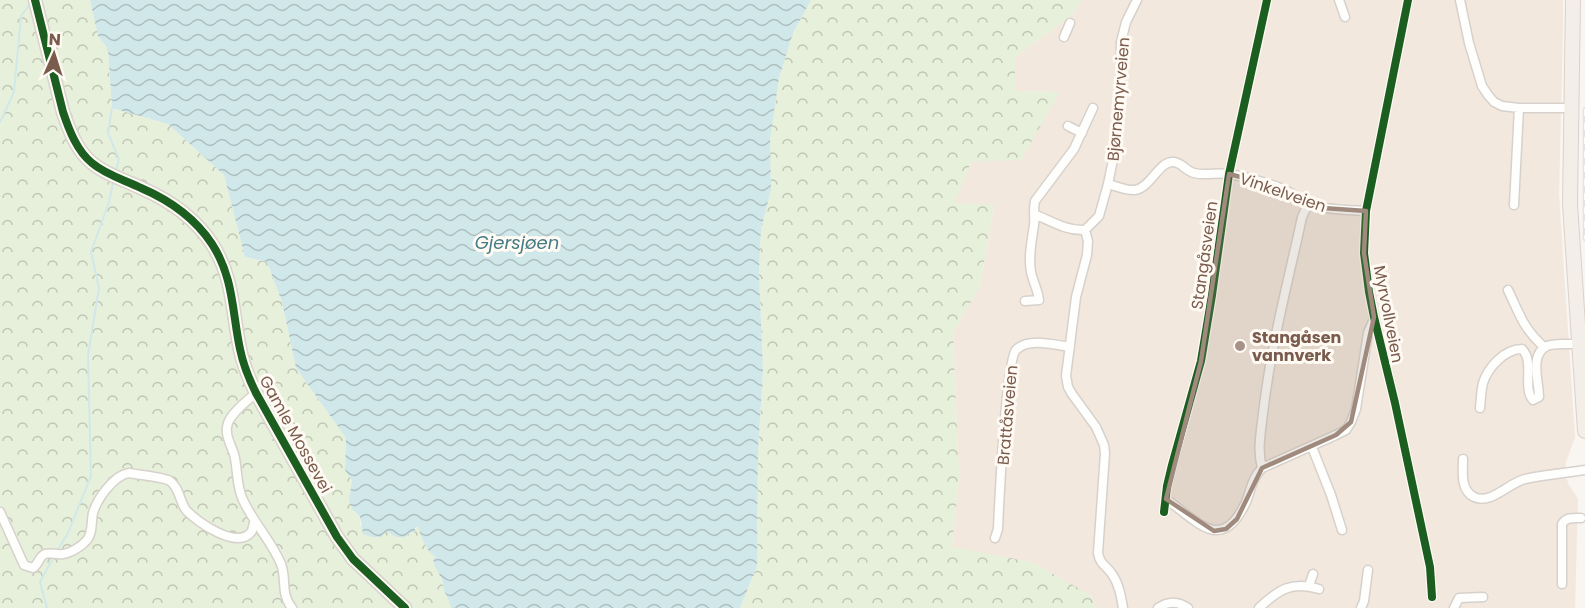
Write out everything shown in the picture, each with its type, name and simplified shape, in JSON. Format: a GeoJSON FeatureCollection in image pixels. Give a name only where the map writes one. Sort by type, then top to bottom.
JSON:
{"type":"FeatureCollection","features":[{"type":"Feature","properties":{"kind":"main road","name":"Gamle Mossevei"},"geometry":{"type":"LineString","coordinates":[[35,0],[68,125],[83,154],[109,174],[160,197],[184,213],[213,245],[230,284],[240,351],[255,393],[337,537],[353,559],[405,608]]}},
{"type":"Feature","properties":{"kind":"main road"},"geometry":{"type":"LineString","coordinates":[[1573,0],[1571,222],[1585,431]]}},
{"type":"Feature","properties":{"kind":"street","name":"Bjørnemyrveien"},"geometry":{"type":"LineString","coordinates":[[1085,230],[1099,216],[1108,184],[1118,128],[1121,42],[1126,22],[1137,0]]}},
{"type":"Feature","properties":{"kind":"street","name":"Stangåsveien"},"geometry":{"type":"LineString","coordinates":[[1164,512],[1172,465],[1201,361],[1229,174],[1267,0]]}},
{"type":"Feature","properties":{"kind":"street"},"geometry":{"type":"LineString","coordinates":[[1340,0],[1345,17]]}},
{"type":"Feature","properties":{"kind":"street","name":"Myrvollveien"},"geometry":{"type":"LineString","coordinates":[[1408,0],[1366,211],[1364,253],[1374,317],[1430,567],[1432,597]]}},
{"type":"Feature","properties":{"kind":"street"},"geometry":{"type":"LineString","coordinates":[[1460,0],[1469,43],[1482,86],[1494,102],[1502,106],[1519,108],[1571,108]]}},
{"type":"Feature","properties":{"kind":"street"},"geometry":{"type":"LineString","coordinates":[[1064,37],[1070,23]]}},
{"type":"Feature","properties":{"kind":"street","name":"Bjørnemyrveien"},"geometry":{"type":"LineString","coordinates":[[1025,301],[1039,300],[1030,263],[1035,222],[1034,205],[1038,196],[1074,149],[1093,108]]}},
{"type":"Feature","properties":{"kind":"street"},"geometry":{"type":"LineString","coordinates":[[1514,205],[1519,108]]}},
{"type":"Feature","properties":{"kind":"street","name":"Bjørnemyrveien"},"geometry":{"type":"LineString","coordinates":[[1068,126],[1082,133]]}},
{"type":"Feature","properties":{"kind":"street","name":"Vinkelveien"},"geometry":{"type":"LineString","coordinates":[[1108,184],[1133,190],[1141,188],[1165,165],[1173,162],[1192,173],[1229,174],[1275,186],[1308,204],[1323,208],[1366,211]]}},
{"type":"Feature","properties":{"kind":"street"},"geometry":{"type":"LineString","coordinates":[[1262,468],[1259,446],[1267,377],[1302,217],[1308,204]]}},
{"type":"Feature","properties":{"kind":"street"},"geometry":{"type":"LineString","coordinates":[[1034,214],[1069,230],[1085,230],[1088,242],[1076,297],[1066,376],[1068,387],[1096,427],[1104,445],[1105,466],[1098,553],[1102,564],[1115,580],[1123,608]]}},
{"type":"Feature","properties":{"kind":"street"},"geometry":{"type":"LineString","coordinates":[[1508,290],[1519,317],[1531,335],[1544,347]]}},
{"type":"Feature","properties":{"kind":"street"},"geometry":{"type":"LineString","coordinates":[[1166,499],[1196,522],[1214,531],[1226,529],[1237,519],[1252,482],[1262,468],[1346,430],[1356,409],[1368,333],[1374,317]]}},
{"type":"Feature","properties":{"kind":"street","name":"Brattåsveien"},"geometry":{"type":"LineString","coordinates":[[995,538],[998,529],[1007,397],[1015,351],[1023,345],[1033,343],[1070,347]]}},
{"type":"Feature","properties":{"kind":"street"},"geometry":{"type":"LineString","coordinates":[[1480,408],[1483,383],[1488,372],[1501,358],[1514,349],[1522,349],[1527,355],[1530,398],[1533,400],[1539,396],[1536,360],[1544,347],[1571,344]]}},
{"type":"Feature","properties":{"kind":"street"},"geometry":{"type":"LineString","coordinates":[[255,393],[230,418],[226,432],[235,456],[242,498],[281,565],[284,592],[292,608]]}},
{"type":"Feature","properties":{"kind":"street"},"geometry":{"type":"LineString","coordinates":[[1312,447],[1342,530]]}},
{"type":"Feature","properties":{"kind":"street"},"geometry":{"type":"LineString","coordinates":[[1463,459],[1465,488],[1469,494],[1481,499],[1489,498],[1523,479],[1585,470]]}},
{"type":"Feature","properties":{"kind":"street"},"geometry":{"type":"LineString","coordinates":[[0,512],[24,565],[33,568],[46,553],[63,554],[72,551],[88,539],[97,503],[115,479],[123,474],[169,480],[175,486],[187,510],[219,534],[237,537],[246,535],[252,530],[254,522]]}},
{"type":"Feature","properties":{"kind":"street"},"geometry":{"type":"LineString","coordinates":[[1562,584],[1562,524],[1564,520],[1581,518]]}},
{"type":"Feature","properties":{"kind":"street"},"geometry":{"type":"LineString","coordinates":[[1361,608],[1364,602],[1363,580],[1368,570]]}},
{"type":"Feature","properties":{"kind":"street"},"geometry":{"type":"LineString","coordinates":[[1309,586],[1312,574]]}},
{"type":"Feature","properties":{"kind":"street"},"geometry":{"type":"LineString","coordinates":[[1259,608],[1282,589],[1309,586],[1319,589]]}},
{"type":"Feature","properties":{"kind":"street"},"geometry":{"type":"LineString","coordinates":[[1454,608],[1459,598],[1483,597]]}},
{"type":"Feature","properties":{"kind":"street"},"geometry":{"type":"LineString","coordinates":[[1158,608],[1164,604],[1176,603],[1188,608]]}},
{"type":"Feature","properties":{"kind":"highlighted area"},"geometry":{"type":"Polygon","coordinates":[[[1229,174],[1275,186],[1323,208],[1366,211],[1364,253],[1374,317],[1351,422],[1336,435],[1262,468],[1237,519],[1226,529],[1214,531],[1166,499],[1201,361],[1229,174]]]}},
{"type":"Feature","properties":{"kind":"shaded area"},"geometry":{"type":"Polygon","coordinates":[[[1081,0],[1563,0],[1559,194],[1575,437],[1566,462],[1565,475],[1578,499],[1575,608],[1096,608],[1092,596],[952,547],[959,477],[953,332],[980,286],[994,206],[953,204],[971,162],[1059,92],[1015,91],[1015,57],[1076,12],[1081,0]]]}},
{"type":"Feature","properties":{"kind":"green space"},"geometry":{"type":"Polygon","coordinates":[[[0,0],[90,0],[98,36],[108,49],[112,108],[168,124],[224,175],[245,257],[267,262],[282,302],[296,368],[346,438],[345,470],[352,481],[351,503],[354,512],[360,517],[360,525],[404,536],[414,532],[419,526],[425,544],[437,557],[433,562],[451,608],[0,608],[0,0]]]}},
{"type":"Feature","properties":{"kind":"green space"},"geometry":{"type":"Polygon","coordinates":[[[811,0],[1081,0],[1076,12],[1015,57],[1015,91],[1060,92],[1021,160],[971,162],[954,203],[994,205],[980,286],[953,333],[959,477],[952,547],[1032,562],[1092,596],[1096,608],[740,608],[757,566],[758,450],[763,372],[759,273],[761,229],[771,190],[769,139],[779,78],[793,33],[811,0]]]}},
{"type":"Feature","properties":{"kind":"water","name":"Gjersjøen"},"geometry":{"type":"Polygon","coordinates":[[[90,0],[811,0],[793,33],[779,78],[770,139],[771,190],[761,229],[759,273],[763,372],[758,450],[757,566],[740,608],[451,608],[442,579],[434,563],[433,559],[436,557],[426,547],[418,526],[415,532],[401,537],[387,531],[381,537],[363,534],[360,517],[352,509],[349,499],[352,481],[345,470],[346,438],[296,368],[282,302],[267,262],[245,257],[224,175],[168,124],[112,108],[108,49],[98,36],[90,0]]]}},
{"type":"Feature","properties":{"kind":"waterway"},"geometry":{"type":"LineString","coordinates":[[0,122],[14,92],[21,16],[30,4]]}},
{"type":"Feature","properties":{"kind":"waterway"},"geometry":{"type":"LineString","coordinates":[[112,108],[108,133],[119,159],[116,170]]}},
{"type":"Feature","properties":{"kind":"waterway"},"geometry":{"type":"LineString","coordinates":[[59,548],[68,533],[91,476],[88,355],[99,288],[91,252],[109,202],[113,183]]}},
{"type":"Feature","properties":{"kind":"waterway"},"geometry":{"type":"LineString","coordinates":[[47,608],[40,582],[52,560]]}},
{"type":"Feature","properties":{"kind":"railway"},"geometry":{"type":"LineString","coordinates":[[1585,109],[1585,239]]}},
{"type":"Feature","properties":{"kind":"cycle path"},"geometry":{"type":"LineString","coordinates":[[35,0],[63,112],[78,146],[97,167],[151,193],[181,211],[198,226],[212,244],[225,270],[241,355],[256,393],[337,537],[353,559],[405,608]]}},
{"type":"Feature","properties":{"kind":"cycle path"},"geometry":{"type":"LineString","coordinates":[[1164,512],[1172,465],[1201,361],[1229,174],[1267,0]]}},
{"type":"Feature","properties":{"kind":"cycle path"},"geometry":{"type":"LineString","coordinates":[[1408,0],[1366,211],[1364,253],[1374,317],[1430,567],[1432,597]]}},
{"type":"Feature","properties":{"kind":"place","name":"Stangåsen vannverk"},"geometry":{"type":"Point","coordinates":[1240,346]}}]}
